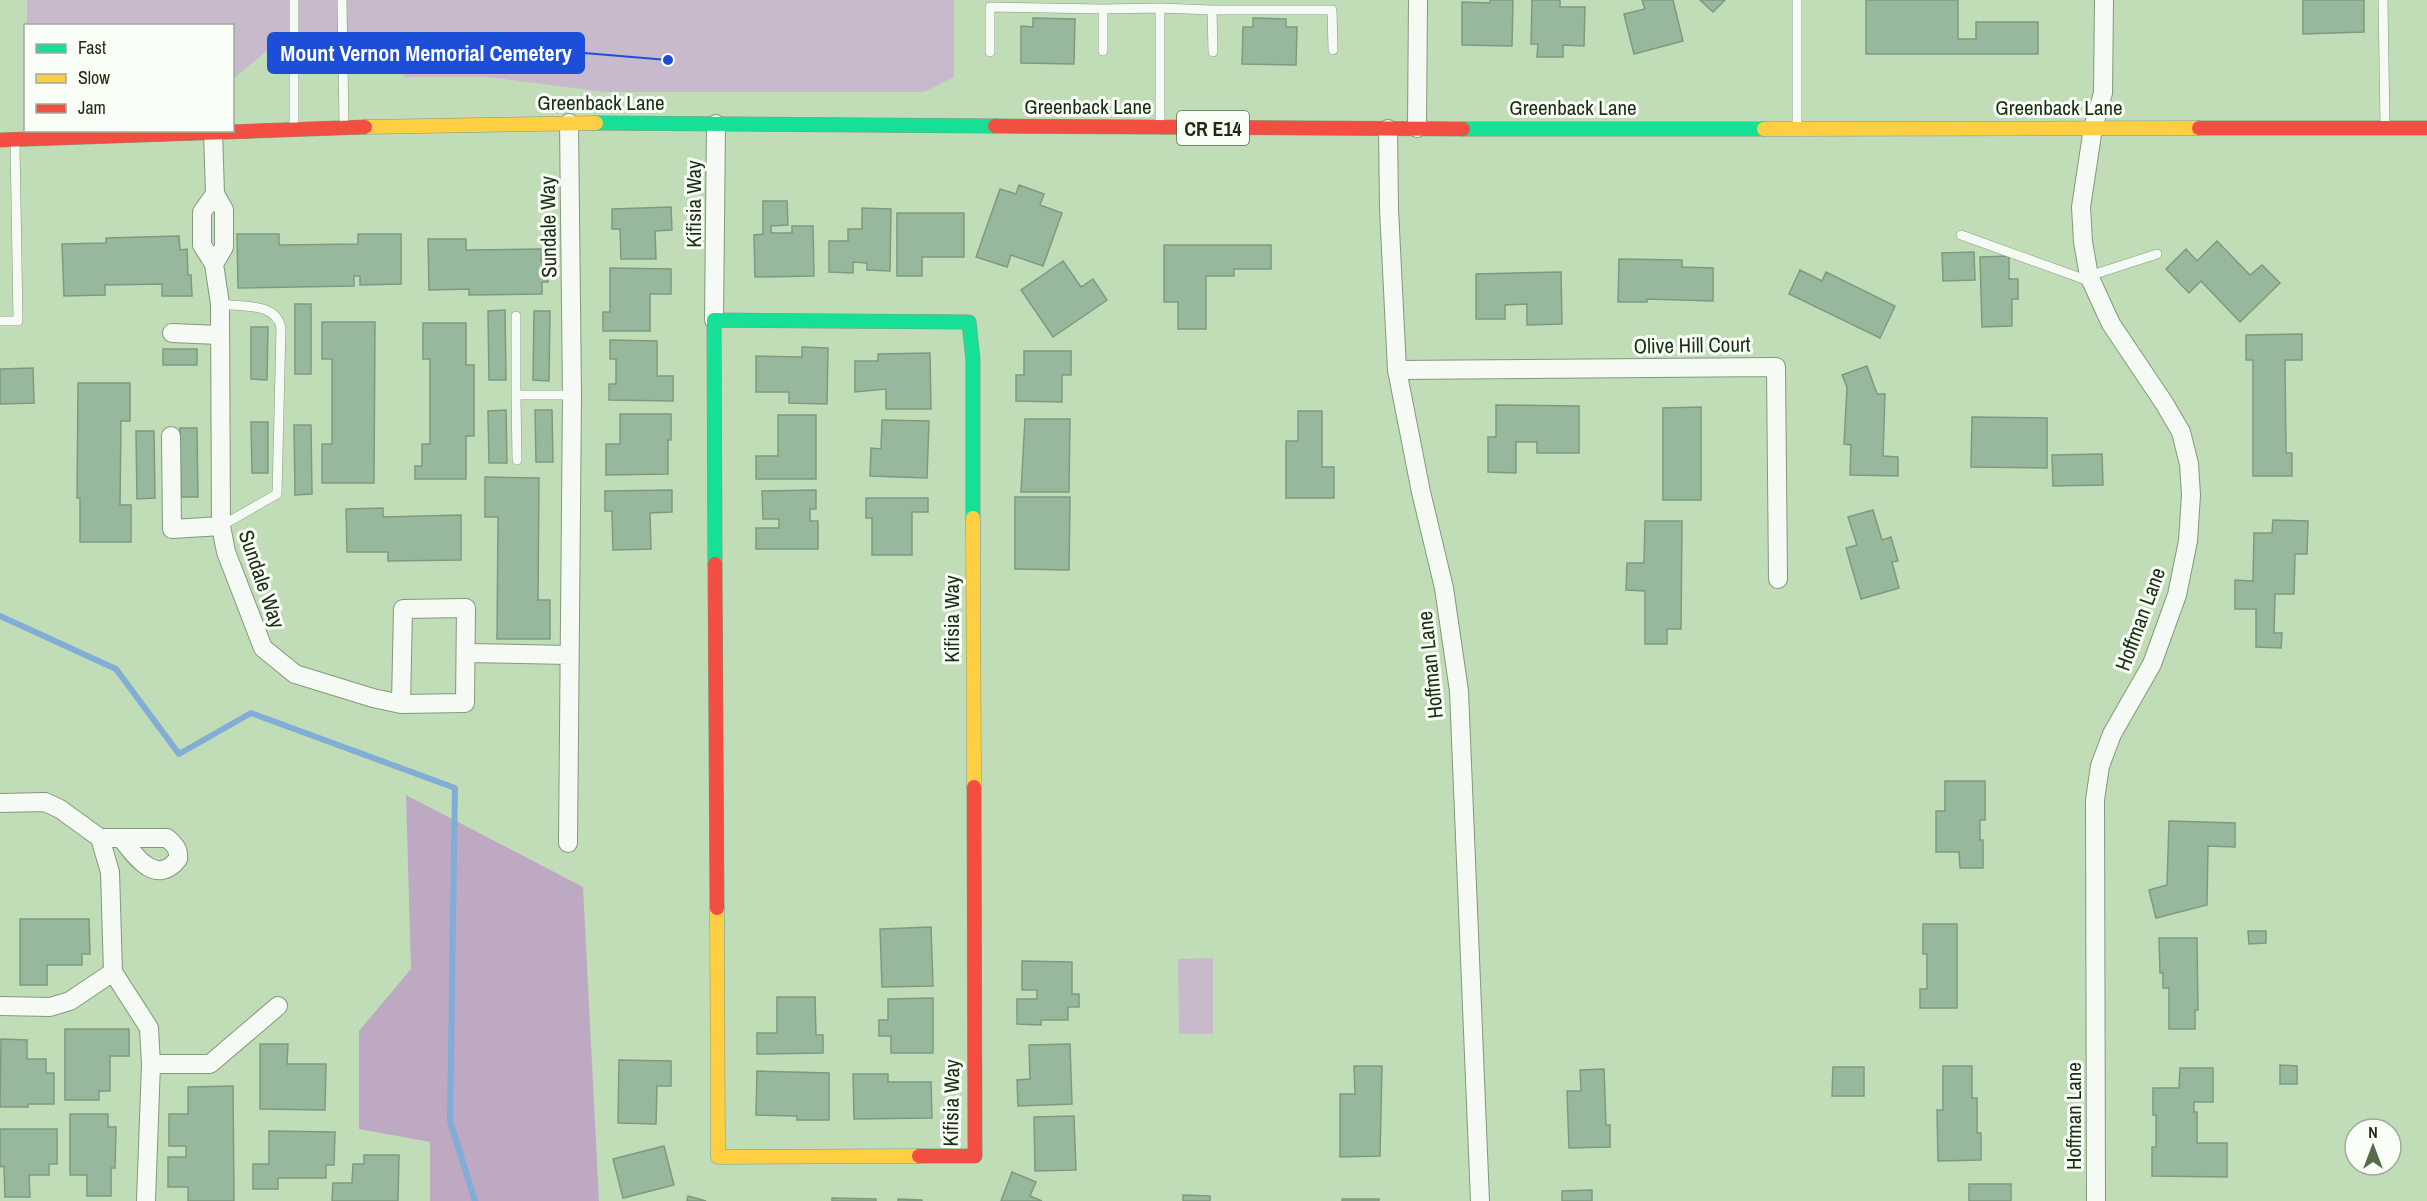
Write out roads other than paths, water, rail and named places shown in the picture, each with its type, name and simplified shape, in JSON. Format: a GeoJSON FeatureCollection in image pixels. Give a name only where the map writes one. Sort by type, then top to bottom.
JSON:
{"type":"FeatureCollection","features":[{"type":"Feature","properties":{"kind":"main road","name":"Greenback Lane"},"geometry":{"type":"LineString","coordinates":[[234,130],[569,123],[1388,129],[2427,128]]}},
{"type":"Feature","properties":{"kind":"main road","name":"Greenback Lane"},"geometry":{"type":"LineString","coordinates":[[0,140],[188,132]]}},
{"type":"Feature","properties":{"kind":"main road","name":"Kifisia Way"},"geometry":{"type":"LineString","coordinates":[[714,320],[969,322],[973,360],[975,1156],[718,1157],[714,320]]}},
{"type":"Feature","properties":{"kind":"street"},"geometry":{"type":"LineString","coordinates":[[1417,128],[1418,0]]}},
{"type":"Feature","properties":{"kind":"street","name":"Hoffman Lane"},"geometry":{"type":"LineString","coordinates":[[2096,1201],[2095,800],[2100,766],[2112,734],[2152,664],[2177,595],[2188,541],[2191,495],[2189,464],[2181,432],[2111,324],[2091,279],[2083,242],[2081,207],[2093,128],[2103,93],[2104,0]]}},
{"type":"Feature","properties":{"kind":"street","name":"Sundale Way"},"geometry":{"type":"LineString","coordinates":[[568,843],[572,395],[569,123]]}},
{"type":"Feature","properties":{"kind":"street","name":"Kifisia Way"},"geometry":{"type":"LineString","coordinates":[[714,320],[716,124]]}},
{"type":"Feature","properties":{"kind":"street","name":"Hoffman Lane"},"geometry":{"type":"LineString","coordinates":[[1388,129],[1389,209],[1397,370],[1421,492],[1444,588],[1459,691],[1480,1201]]}},
{"type":"Feature","properties":{"kind":"street","name":"Sundale Way"},"geometry":{"type":"LineString","coordinates":[[213,132],[215,194],[224,210],[224,247],[214,264],[220,304],[221,526],[226,552],[263,648],[295,674],[373,698],[402,704],[465,703],[467,652]]}},
{"type":"Feature","properties":{"kind":"street"},"geometry":{"type":"LineString","coordinates":[[172,333],[219,335]]}},
{"type":"Feature","properties":{"kind":"street","name":"Olive Hill Court"},"geometry":{"type":"LineString","coordinates":[[1397,370],[1776,367],[1778,579]]}},
{"type":"Feature","properties":{"kind":"street"},"geometry":{"type":"LineString","coordinates":[[171,436],[172,529],[221,526]]}},
{"type":"Feature","properties":{"kind":"street"},"geometry":{"type":"LineString","coordinates":[[402,704],[403,609],[466,608],[467,652],[568,655]]}},
{"type":"Feature","properties":{"kind":"street"},"geometry":{"type":"LineString","coordinates":[[0,802],[45,802],[60,809],[100,838],[121,838]]}},
{"type":"Feature","properties":{"kind":"street"},"geometry":{"type":"LineString","coordinates":[[100,838],[110,872],[113,972],[149,1028],[151,1064],[146,1201]]}},
{"type":"Feature","properties":{"kind":"street"},"geometry":{"type":"LineString","coordinates":[[0,1006],[50,1007],[70,1001],[113,972]]}},
{"type":"Feature","properties":{"kind":"street"},"geometry":{"type":"LineString","coordinates":[[151,1064],[210,1064],[278,1006]]}},
{"type":"Feature","properties":{"kind":"lane"},"geometry":{"type":"LineString","coordinates":[[294,0],[294,129]]}},
{"type":"Feature","properties":{"kind":"lane"},"geometry":{"type":"LineString","coordinates":[[342,0],[344,128]]}},
{"type":"Feature","properties":{"kind":"lane"},"geometry":{"type":"LineString","coordinates":[[1797,0],[1797,127]]}},
{"type":"Feature","properties":{"kind":"lane"},"geometry":{"type":"LineString","coordinates":[[2383,0],[2385,128]]}},
{"type":"Feature","properties":{"kind":"lane"},"geometry":{"type":"LineString","coordinates":[[990,52],[990,7],[1332,10],[1333,50]]}},
{"type":"Feature","properties":{"kind":"lane"},"geometry":{"type":"LineString","coordinates":[[1160,8],[1160,128]]}},
{"type":"Feature","properties":{"kind":"lane"},"geometry":{"type":"LineString","coordinates":[[1103,9],[1103,51]]}},
{"type":"Feature","properties":{"kind":"lane"},"geometry":{"type":"LineString","coordinates":[[1212,10],[1213,52]]}},
{"type":"Feature","properties":{"kind":"lane"},"geometry":{"type":"LineString","coordinates":[[0,321],[18,321],[15,139]]}},
{"type":"Feature","properties":{"kind":"lane"},"geometry":{"type":"LineString","coordinates":[[1961,235],[2091,279],[2157,254]]}},
{"type":"Feature","properties":{"kind":"lane"},"geometry":{"type":"LineString","coordinates":[[220,304],[269,309],[279,317],[281,328],[277,494],[221,526]]}},
{"type":"Feature","properties":{"kind":"lane"},"geometry":{"type":"LineString","coordinates":[[516,316],[517,460]]}},
{"type":"Feature","properties":{"kind":"lane"},"geometry":{"type":"LineString","coordinates":[[516,395],[572,395]]}},
{"type":"Feature","properties":{"kind":"waterway"},"geometry":{"type":"LineString","coordinates":[[0,616],[116,669],[179,754],[251,713],[455,788],[450,1121],[475,1201]]}},
{"type":"Feature","properties":{"kind":"place","name":"Mount Vernon Memorial Cemetery"},"geometry":{"type":"Point","coordinates":[668,60]}}]}
